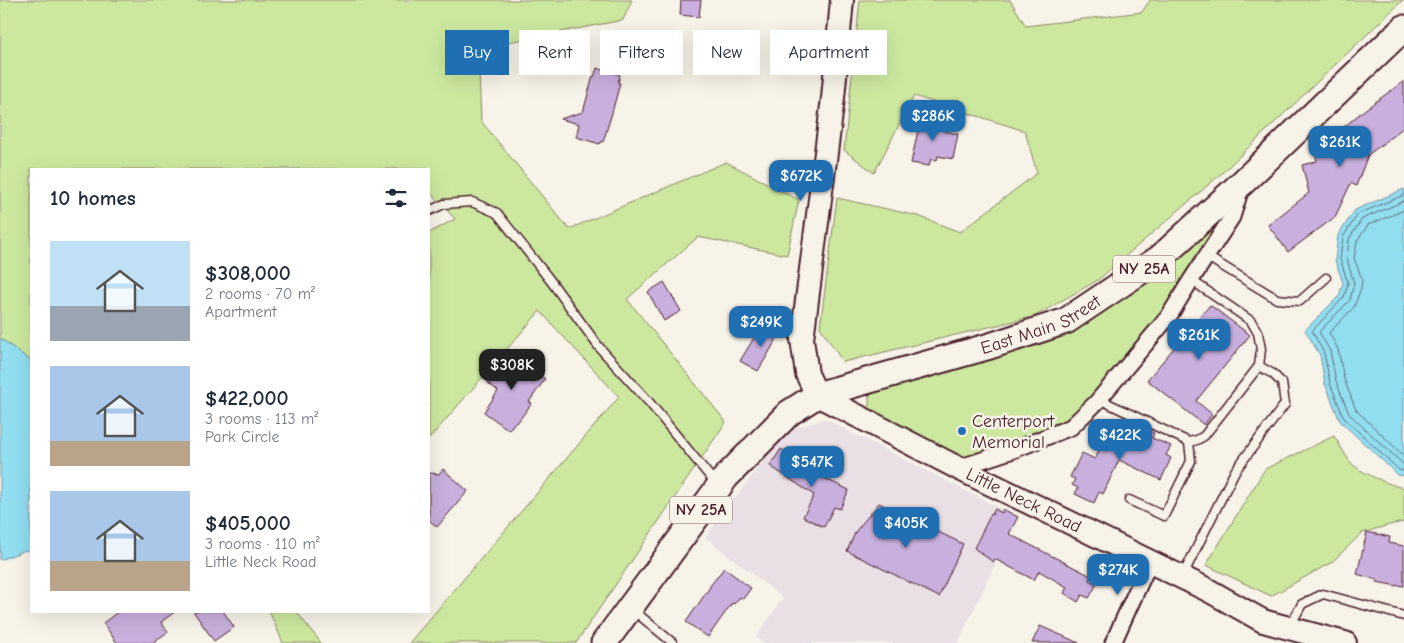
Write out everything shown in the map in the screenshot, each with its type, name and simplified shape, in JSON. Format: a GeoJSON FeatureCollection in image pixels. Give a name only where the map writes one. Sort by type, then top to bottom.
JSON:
{"type":"FeatureCollection","features":[{"type":"Feature","properties":{"kind":"main road","name":"East Main Street"},"geometry":{"type":"LineString","coordinates":[[817,395],[990,346],[1066,321],[1160,258],[1243,182],[1404,28]]}},
{"type":"Feature","properties":{"kind":"main road","name":"NY 25A"},"geometry":{"type":"LineString","coordinates":[[604,643],[718,487],[789,413],[817,395]]}},
{"type":"Feature","properties":{"kind":"street"},"geometry":{"type":"LineString","coordinates":[[817,395],[807,374],[802,339],[833,98],[842,0]]}},
{"type":"Feature","properties":{"kind":"street"},"geometry":{"type":"LineString","coordinates":[[958,468],[1016,450],[1071,427],[1099,400],[1169,316],[1232,217],[1243,182]]}},
{"type":"Feature","properties":{"kind":"street","name":"Little Neck Road"},"geometry":{"type":"LineString","coordinates":[[817,395],[958,468],[1208,590],[1263,621],[1345,643]]}},
{"type":"Feature","properties":{"kind":"street"},"geometry":{"type":"LineString","coordinates":[[1113,643],[1150,561]]}},
{"type":"Feature","properties":{"kind":"lane"},"geometry":{"type":"LineString","coordinates":[[430,211],[444,204],[472,202],[497,213],[550,280],[599,347],[649,402],[718,487]]}},
{"type":"Feature","properties":{"kind":"lane"},"geometry":{"type":"LineString","coordinates":[[1206,256],[1277,299],[1300,301],[1326,278]]}},
{"type":"Feature","properties":{"kind":"lane"},"geometry":{"type":"LineString","coordinates":[[1099,400],[1189,442],[1204,436],[1258,366],[1261,349],[1260,341],[1251,321],[1191,280]]}},
{"type":"Feature","properties":{"kind":"lane"},"geometry":{"type":"LineString","coordinates":[[1182,577],[1235,471],[1285,404],[1282,383],[1274,374],[1258,366]]}},
{"type":"Feature","properties":{"kind":"lane"},"geometry":{"type":"LineString","coordinates":[[1128,500],[1164,516],[1190,461],[1189,442]]}},
{"type":"Feature","properties":{"kind":"lane"},"geometry":{"type":"LineString","coordinates":[[1289,628],[1302,604],[1323,594],[1404,616]]}},
{"type":"Feature","properties":{"kind":"lane"},"geometry":{"type":"LineString","coordinates":[[629,607],[673,643]]}},
{"type":"Feature","properties":{"kind":"shaded area"},"geometry":{"type":"Polygon","coordinates":[[[825,419],[1017,517],[958,643],[763,643],[756,637],[783,598],[705,537],[786,431],[825,419]]]}},
{"type":"Feature","properties":{"kind":"green space"},"geometry":{"type":"Polygon","coordinates":[[[0,0],[632,0],[623,20],[571,30],[519,30],[519,40],[509,42],[509,30],[445,30],[445,75],[479,75],[481,121],[569,229],[726,162],[799,200],[787,255],[698,237],[627,299],[726,422],[576,643],[409,643],[619,397],[540,311],[430,438],[430,232],[455,219],[430,192],[430,168],[30,168],[30,360],[0,338],[0,0]]]}},
{"type":"Feature","properties":{"kind":"green space"},"geometry":{"type":"Polygon","coordinates":[[[860,0],[1010,0],[1026,26],[1142,12],[1150,0],[1403,0],[1222,173],[1098,280],[1035,316],[843,362],[820,327],[837,198],[918,216],[960,232],[1037,173],[1025,131],[914,96],[874,173],[844,150],[852,75],[887,75],[887,30],[857,30],[860,0]]]}},
{"type":"Feature","properties":{"kind":"green space"},"geometry":{"type":"Polygon","coordinates":[[[1229,213],[1168,310],[1071,420],[1044,428],[1025,438],[967,458],[946,450],[869,412],[869,387],[985,357],[1229,213]]]}},
{"type":"Feature","properties":{"kind":"green space"},"geometry":{"type":"Polygon","coordinates":[[[1334,436],[1355,467],[1392,485],[1404,488],[1404,522],[1362,533],[1332,562],[1271,596],[1206,565],[1265,469],[1334,436]]]}},
{"type":"Feature","properties":{"kind":"green space"},"geometry":{"type":"Polygon","coordinates":[[[270,613],[298,613],[321,643],[283,643],[270,613]]]}},
{"type":"Feature","properties":{"kind":"water"},"geometry":{"type":"Polygon","coordinates":[[[1404,189],[1404,476],[1398,475],[1340,421],[1325,384],[1320,355],[1305,330],[1339,296],[1343,283],[1335,260],[1338,235],[1355,210],[1404,189]]]}},
{"type":"Feature","properties":{"kind":"water"},"geometry":{"type":"Polygon","coordinates":[[[0,338],[30,360],[30,552],[26,550],[0,560],[0,338]]]}},
{"type":"Feature","properties":{"kind":"building"},"geometry":{"type":"Polygon","coordinates":[[[681,0],[701,0],[699,17],[680,15],[681,0]]]}},
{"type":"Feature","properties":{"kind":"building"},"geometry":{"type":"Polygon","coordinates":[[[597,68],[600,69],[600,75],[620,75],[618,83],[620,83],[612,113],[603,142],[600,144],[576,137],[579,124],[560,119],[583,112],[597,68]]]}},
{"type":"Feature","properties":{"kind":"building"},"geometry":{"type":"Polygon","coordinates":[[[1404,81],[1404,127],[1368,155],[1356,186],[1351,183],[1335,217],[1288,252],[1268,225],[1309,193],[1302,165],[1317,161],[1313,145],[1326,142],[1363,111],[1404,81]]]}},
{"type":"Feature","properties":{"kind":"building"},"geometry":{"type":"Polygon","coordinates":[[[921,116],[947,121],[945,131],[958,134],[953,159],[938,156],[937,160],[931,159],[929,166],[911,163],[921,116]]]}},
{"type":"Feature","properties":{"kind":"building"},"geometry":{"type":"Polygon","coordinates":[[[664,282],[681,311],[664,321],[648,292],[664,282]]]}},
{"type":"Feature","properties":{"kind":"building"},"geometry":{"type":"Polygon","coordinates":[[[1210,305],[1250,335],[1196,401],[1212,414],[1204,425],[1147,380],[1210,305]]]}},
{"type":"Feature","properties":{"kind":"building"},"geometry":{"type":"Polygon","coordinates":[[[768,324],[781,332],[758,371],[740,361],[755,336],[759,339],[768,324]]]}},
{"type":"Feature","properties":{"kind":"building"},"geometry":{"type":"Polygon","coordinates":[[[513,356],[545,379],[529,402],[532,403],[517,423],[515,422],[509,430],[484,412],[498,391],[489,384],[485,376],[492,368],[496,368],[503,359],[513,356]]]}},
{"type":"Feature","properties":{"kind":"building"},"geometry":{"type":"Polygon","coordinates":[[[1139,426],[1154,433],[1152,438],[1171,446],[1166,455],[1171,458],[1161,480],[1119,460],[1103,494],[1099,492],[1094,503],[1075,494],[1078,488],[1072,485],[1075,479],[1070,477],[1082,453],[1095,459],[1110,428],[1133,439],[1139,426]]]}},
{"type":"Feature","properties":{"kind":"building"},"geometry":{"type":"Polygon","coordinates":[[[781,449],[815,471],[813,473],[849,490],[840,509],[834,507],[824,527],[803,517],[814,495],[770,466],[781,449]]]}},
{"type":"Feature","properties":{"kind":"building"},"geometry":{"type":"Polygon","coordinates":[[[443,469],[468,491],[437,527],[430,521],[430,473],[439,474],[443,469]]]}},
{"type":"Feature","properties":{"kind":"building"},"geometry":{"type":"Polygon","coordinates":[[[879,503],[963,544],[939,597],[847,551],[856,531],[879,503]]]}},
{"type":"Feature","properties":{"kind":"building"},"geometry":{"type":"Polygon","coordinates":[[[995,509],[1002,513],[1003,509],[1018,517],[1009,534],[1091,576],[1089,580],[1097,584],[1089,598],[1082,595],[1078,602],[1064,593],[1067,587],[1039,571],[1034,580],[995,559],[993,562],[974,548],[995,509]]]}},
{"type":"Feature","properties":{"kind":"building"},"geometry":{"type":"Polygon","coordinates":[[[1367,532],[1390,537],[1389,543],[1404,546],[1404,586],[1377,582],[1377,580],[1357,574],[1367,532]]]}},
{"type":"Feature","properties":{"kind":"building"},"geometry":{"type":"Polygon","coordinates":[[[724,568],[751,588],[743,599],[740,597],[734,604],[732,603],[708,637],[686,622],[724,568]]]}},
{"type":"Feature","properties":{"kind":"building"},"geometry":{"type":"Polygon","coordinates":[[[116,613],[173,613],[161,622],[168,632],[152,643],[117,643],[103,623],[116,613]]]}},
{"type":"Feature","properties":{"kind":"building"},"geometry":{"type":"Polygon","coordinates":[[[194,613],[224,613],[234,627],[214,641],[194,613]]]}},
{"type":"Feature","properties":{"kind":"building"},"geometry":{"type":"Polygon","coordinates":[[[1040,626],[1079,643],[1032,643],[1040,626]]]}},
{"type":"Feature","properties":{"kind":"place","name":"Centerport Memorial"},"geometry":{"type":"Point","coordinates":[962,431]}}]}
